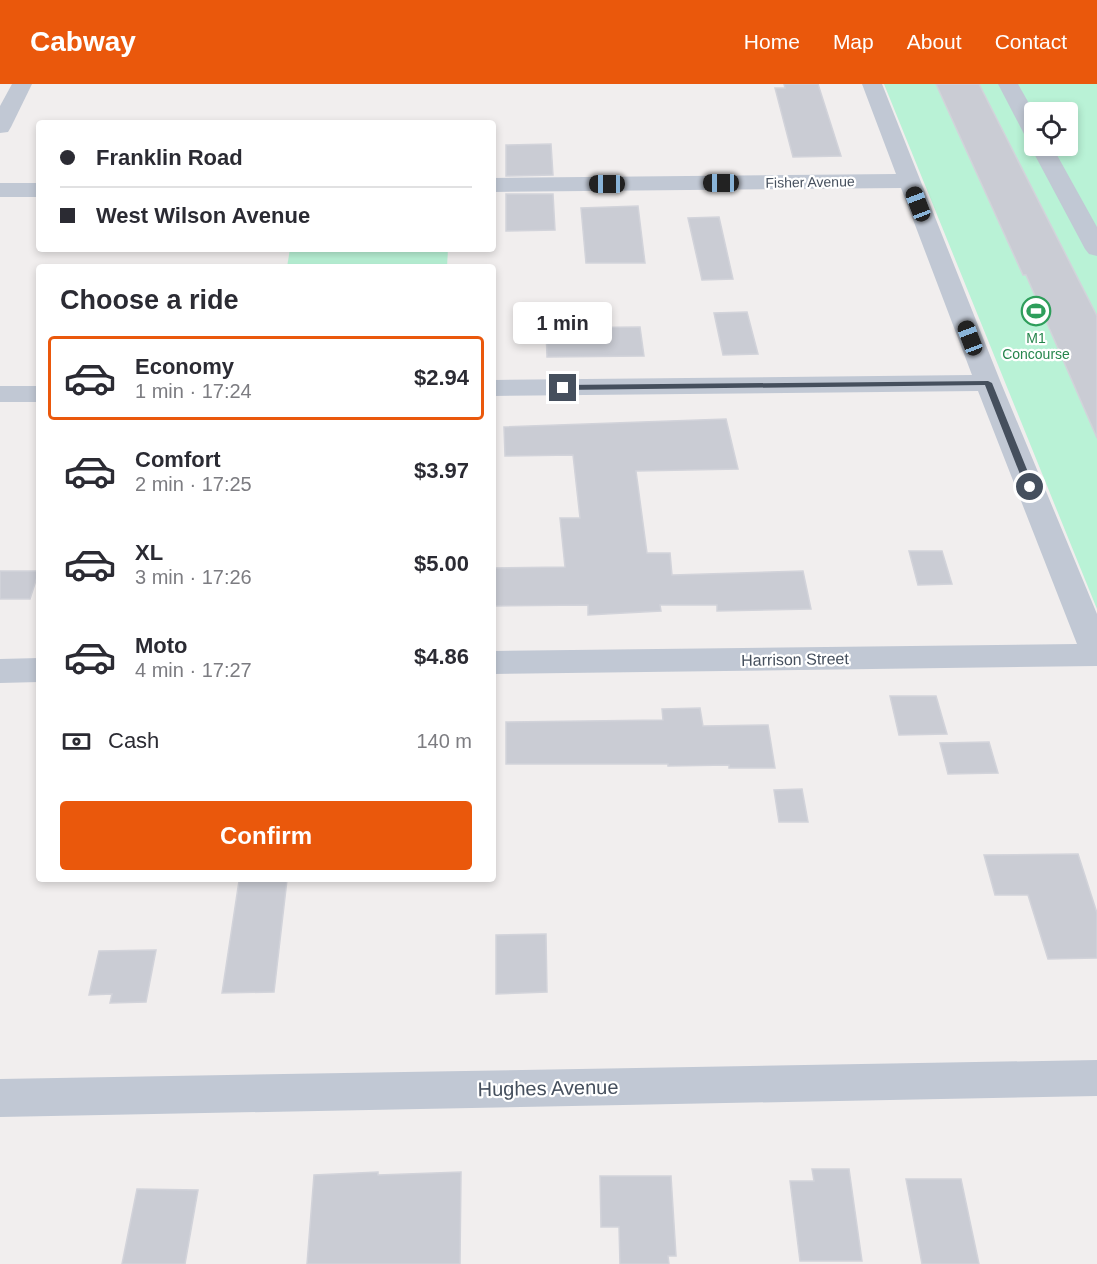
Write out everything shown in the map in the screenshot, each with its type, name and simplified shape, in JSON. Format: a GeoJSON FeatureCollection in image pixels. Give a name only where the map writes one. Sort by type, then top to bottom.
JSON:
{"type":"FeatureCollection","features":[{"type":"Feature","properties":{"kind":"street"},"geometry":{"type":"LineString","coordinates":[[0,127],[22,84]]}},
{"type":"Feature","properties":{"kind":"street"},"geometry":{"type":"LineString","coordinates":[[872,84],[988,383],[1097,654]]}},
{"type":"Feature","properties":{"kind":"street"},"geometry":{"type":"LineString","coordinates":[[1008,84],[1024,114]]}},
{"type":"Feature","properties":{"kind":"street"},"geometry":{"type":"LineString","coordinates":[[1046,156],[1097,249]]}},
{"type":"Feature","properties":{"kind":"street","name":"Fisher Avenue"},"geometry":{"type":"LineString","coordinates":[[496,185],[910,182]]}},
{"type":"Feature","properties":{"kind":"street"},"geometry":{"type":"LineString","coordinates":[[0,190],[36,190]]}},
{"type":"Feature","properties":{"kind":"street"},"geometry":{"type":"LineString","coordinates":[[496,388],[988,383]]}},
{"type":"Feature","properties":{"kind":"street"},"geometry":{"type":"LineString","coordinates":[[0,394],[36,394]]}},
{"type":"Feature","properties":{"kind":"street","name":"Harrison Street"},"geometry":{"type":"LineString","coordinates":[[496,663],[1097,654]]}},
{"type":"Feature","properties":{"kind":"street"},"geometry":{"type":"LineString","coordinates":[[0,670],[36,670]]}},
{"type":"Feature","properties":{"kind":"street","name":"Hughes Avenue"},"geometry":{"type":"LineString","coordinates":[[0,1098],[1097,1078]]}},
{"type":"Feature","properties":{"kind":"green space","name":"M1 Concourse"},"geometry":{"type":"Polygon","coordinates":[[[884,84],[1097,84],[1097,609],[884,84]]]}},
{"type":"Feature","properties":{"kind":"green space"},"geometry":{"type":"Polygon","coordinates":[[[290,252],[448,252],[447,264],[288,264],[290,252]]]}},
{"type":"Feature","properties":{"kind":"building"},"geometry":{"type":"Polygon","coordinates":[[[784,84],[818,84],[841,156],[793,157],[775,88],[785,88],[784,84]]]}},
{"type":"Feature","properties":{"kind":"building"},"geometry":{"type":"Polygon","coordinates":[[[936,84],[979,84],[1097,316],[1097,438],[1026,275],[1023,275],[936,84]]]}},
{"type":"Feature","properties":{"kind":"building"},"geometry":{"type":"Polygon","coordinates":[[[551,144],[553,175],[506,176],[506,145],[551,144]]]}},
{"type":"Feature","properties":{"kind":"building"},"geometry":{"type":"Polygon","coordinates":[[[506,194],[553,194],[555,230],[506,231],[506,194]]]}},
{"type":"Feature","properties":{"kind":"building"},"geometry":{"type":"Polygon","coordinates":[[[638,206],[645,263],[586,263],[581,208],[638,206]]]}},
{"type":"Feature","properties":{"kind":"building"},"geometry":{"type":"Polygon","coordinates":[[[719,217],[733,279],[702,280],[688,218],[719,217]]]}},
{"type":"Feature","properties":{"kind":"building"},"geometry":{"type":"Polygon","coordinates":[[[747,312],[758,354],[723,355],[714,313],[747,312]]]}},
{"type":"Feature","properties":{"kind":"building"},"geometry":{"type":"Polygon","coordinates":[[[640,327],[644,356],[547,357],[546,328],[640,327]]]}},
{"type":"Feature","properties":{"kind":"building"},"geometry":{"type":"Polygon","coordinates":[[[726,419],[738,469],[636,471],[647,553],[670,553],[672,575],[803,571],[811,609],[717,611],[717,605],[660,605],[661,611],[588,615],[588,605],[496,606],[496,568],[565,567],[560,518],[580,518],[573,455],[505,456],[504,427],[726,419]]]}},
{"type":"Feature","properties":{"kind":"building"},"geometry":{"type":"Polygon","coordinates":[[[909,551],[942,551],[952,584],[918,585],[909,551]]]}},
{"type":"Feature","properties":{"kind":"building"},"geometry":{"type":"Polygon","coordinates":[[[0,571],[36,571],[36,580],[30,599],[0,599],[0,571]]]}},
{"type":"Feature","properties":{"kind":"building"},"geometry":{"type":"Polygon","coordinates":[[[890,696],[936,696],[947,734],[899,735],[890,696]]]}},
{"type":"Feature","properties":{"kind":"building"},"geometry":{"type":"Polygon","coordinates":[[[700,708],[703,726],[768,725],[775,768],[729,768],[729,765],[668,766],[668,764],[506,764],[506,722],[663,720],[662,709],[700,708]]]}},
{"type":"Feature","properties":{"kind":"building"},"geometry":{"type":"Polygon","coordinates":[[[989,742],[998,773],[948,774],[940,743],[989,742]]]}},
{"type":"Feature","properties":{"kind":"building"},"geometry":{"type":"Polygon","coordinates":[[[802,789],[808,822],[779,822],[774,790],[802,789]]]}},
{"type":"Feature","properties":{"kind":"building"},"geometry":{"type":"Polygon","coordinates":[[[1078,854],[1097,913],[1097,958],[1048,959],[1028,895],[995,895],[984,855],[1078,854]]]}},
{"type":"Feature","properties":{"kind":"building"},"geometry":{"type":"Polygon","coordinates":[[[239,882],[287,882],[274,992],[222,993],[239,882]]]}},
{"type":"Feature","properties":{"kind":"building"},"geometry":{"type":"Polygon","coordinates":[[[546,934],[547,992],[496,994],[496,935],[546,934]]]}},
{"type":"Feature","properties":{"kind":"building"},"geometry":{"type":"Polygon","coordinates":[[[156,950],[146,1002],[110,1003],[112,994],[89,995],[99,951],[156,950]]]}},
{"type":"Feature","properties":{"kind":"building"},"geometry":{"type":"Polygon","coordinates":[[[812,1169],[849,1169],[862,1261],[800,1261],[790,1181],[814,1181],[812,1169]]]}},
{"type":"Feature","properties":{"kind":"building"},"geometry":{"type":"Polygon","coordinates":[[[378,1172],[378,1175],[461,1172],[460,1264],[307,1264],[314,1175],[378,1172]]]}},
{"type":"Feature","properties":{"kind":"building"},"geometry":{"type":"Polygon","coordinates":[[[600,1176],[671,1176],[676,1256],[668,1256],[669,1264],[620,1264],[619,1227],[601,1227],[600,1176]]]}},
{"type":"Feature","properties":{"kind":"building"},"geometry":{"type":"Polygon","coordinates":[[[906,1179],[961,1179],[979,1264],[922,1264],[906,1179]]]}},
{"type":"Feature","properties":{"kind":"building"},"geometry":{"type":"Polygon","coordinates":[[[137,1189],[198,1190],[185,1264],[122,1264],[137,1189]]]}},
{"type":"Feature","properties":{"kind":"place","name":"M1 Concourse"},"geometry":{"type":"Point","coordinates":[1036,311]}},
{"type":"Feature","properties":{"kind":"route"},"geometry":{"type":"LineString","coordinates":[[563,388],[988,383],[1030,487]]}}]}
